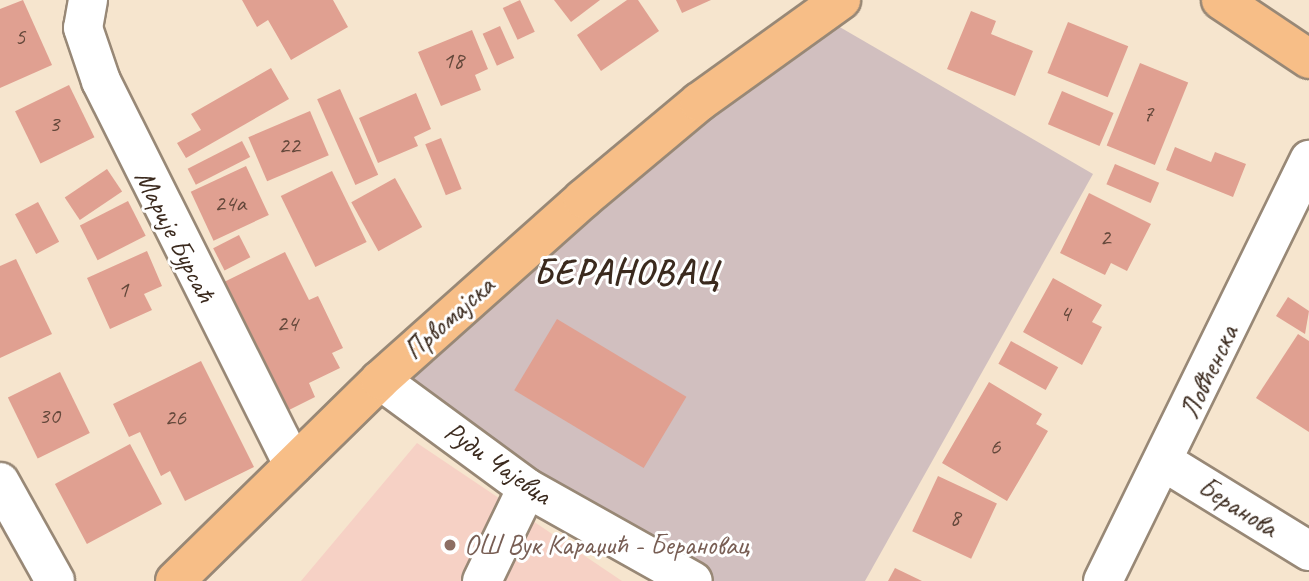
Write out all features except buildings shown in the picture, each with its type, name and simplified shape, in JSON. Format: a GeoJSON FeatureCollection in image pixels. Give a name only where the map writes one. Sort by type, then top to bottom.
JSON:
{"type":"FeatureCollection","features":[{"type":"Feature","properties":{"kind":"main road","name":"Првомајска"},"geometry":{"type":"LineString","coordinates":[[175,581],[380,380],[699,102],[841,0]]}},
{"type":"Feature","properties":{"kind":"main road"},"geometry":{"type":"LineString","coordinates":[[1221,0],[1309,59]]}},
{"type":"Feature","properties":{"kind":"street","name":"Марије Бурсаћ"},"geometry":{"type":"LineString","coordinates":[[88,0],[83,28],[101,81],[293,465]]}},
{"type":"Feature","properties":{"kind":"street","name":"Ловћенска"},"geometry":{"type":"LineString","coordinates":[[1103,581],[1166,463],[1309,160]]}},
{"type":"Feature","properties":{"kind":"street","name":"Руди Чајевца"},"geometry":{"type":"LineString","coordinates":[[380,380],[527,488],[693,581]]}},
{"type":"Feature","properties":{"kind":"street","name":"Беранова"},"geometry":{"type":"LineString","coordinates":[[1166,463],[1309,551]]}},
{"type":"Feature","properties":{"kind":"street"},"geometry":{"type":"LineString","coordinates":[[0,482],[55,581]]}},
{"type":"Feature","properties":{"kind":"street"},"geometry":{"type":"LineString","coordinates":[[482,581],[527,488]]}},
{"type":"Feature","properties":{"kind":"shaded area"},"geometry":{"type":"Polygon","coordinates":[[[819,15],[1093,174],[865,581],[693,581],[380,380],[819,15]]]}},
{"type":"Feature","properties":{"kind":"shaded area","name":"ОШ Вук Караџић - Берановац"},"geometry":{"type":"Polygon","coordinates":[[[417,443],[622,581],[301,581],[417,443]]]}},
{"type":"Feature","properties":{"kind":"place","name":"ОШ Вук Караџић - Берановац"},"geometry":{"type":"Point","coordinates":[450,545]}},
{"type":"Feature","properties":{"kind":"district","name":"БЕРАНОВАЦ"},"geometry":{"type":"Point","coordinates":[627,272]}}]}
